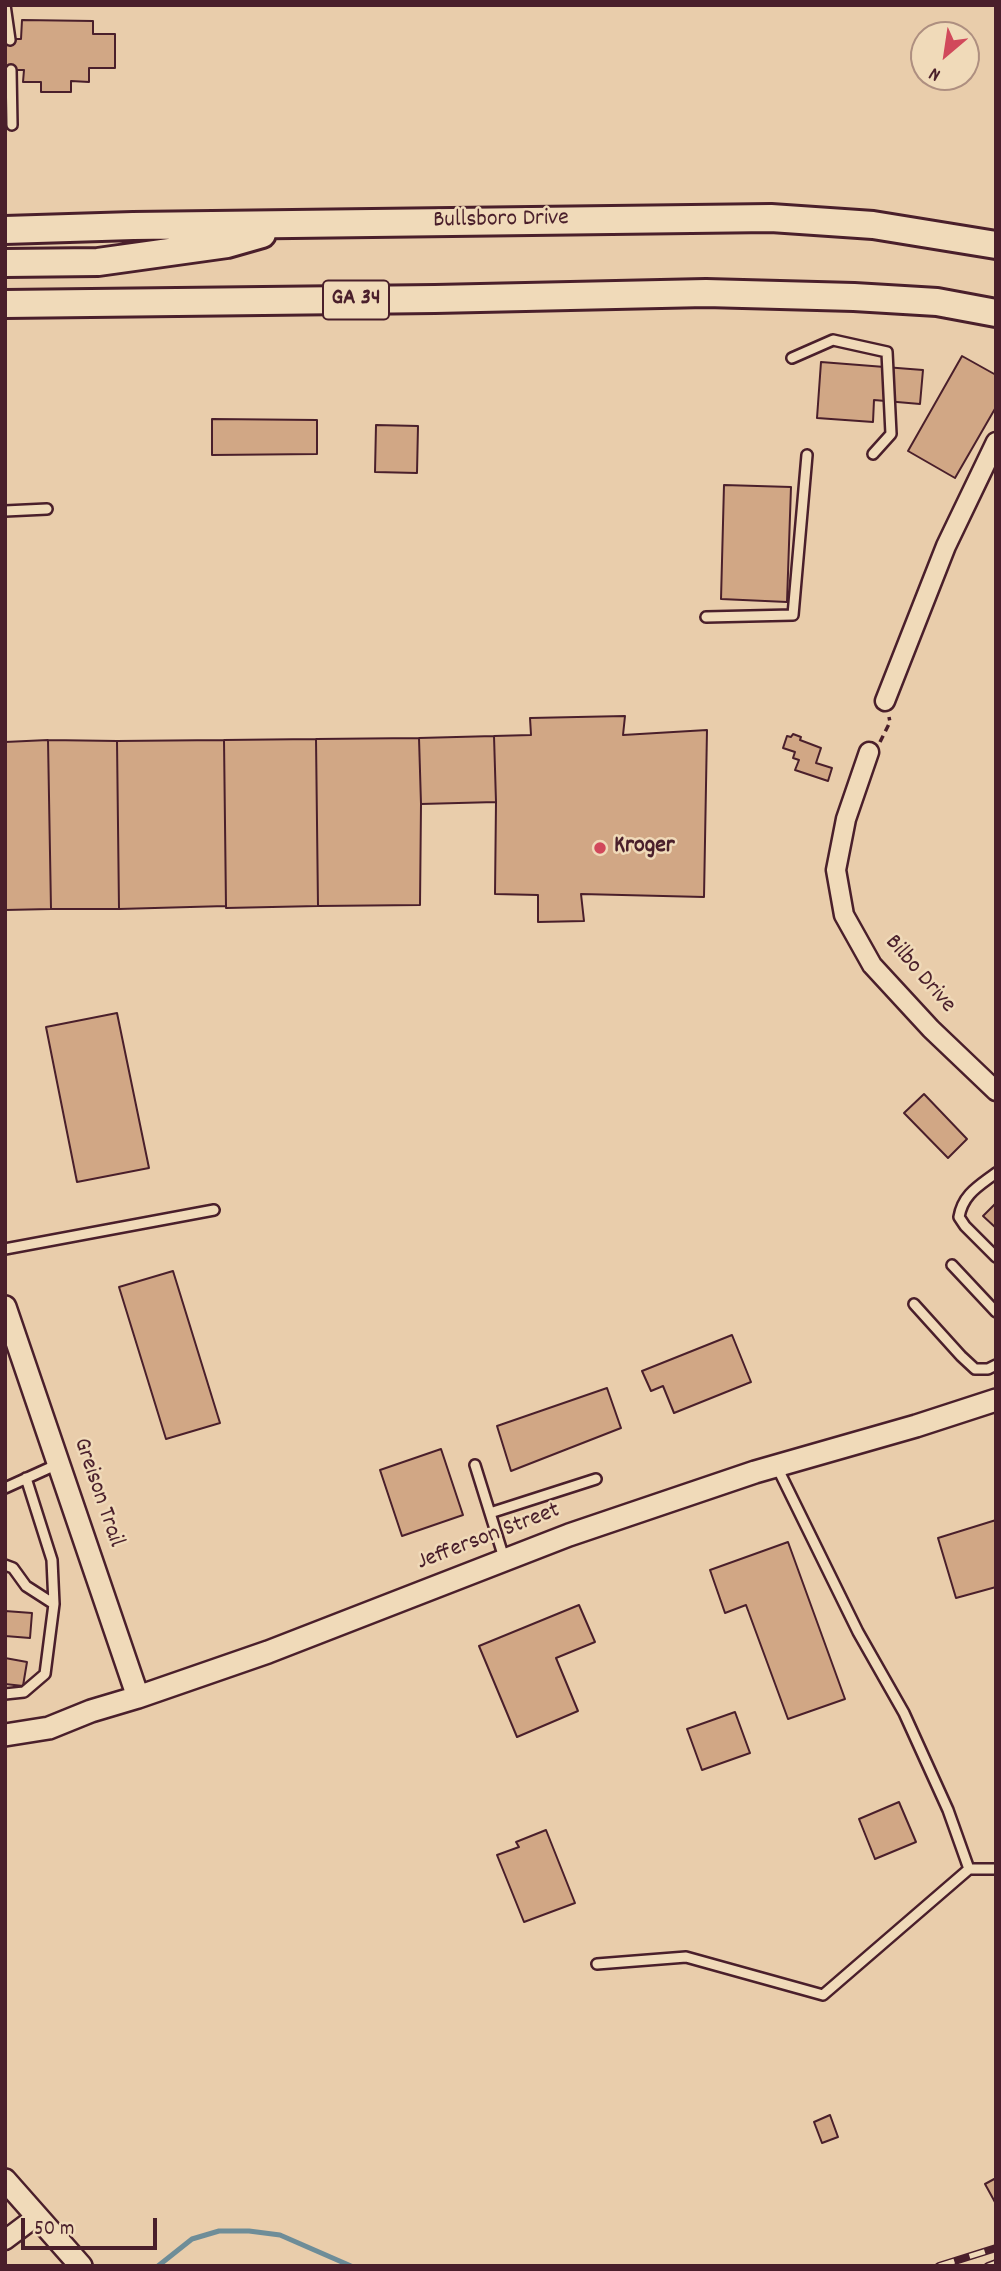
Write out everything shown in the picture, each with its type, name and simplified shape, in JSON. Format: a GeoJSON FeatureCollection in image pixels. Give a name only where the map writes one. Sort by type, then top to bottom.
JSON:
{"type":"FeatureCollection","features":[{"type":"Feature","properties":{"kind":"main road","name":"Bullsboro Drive"},"geometry":{"type":"LineString","coordinates":[[5,230],[771,218],[873,225],[996,245]]}},
{"type":"Feature","properties":{"kind":"main road"},"geometry":{"type":"LineString","coordinates":[[5,263],[98,262],[227,244],[294,225]]}},
{"type":"Feature","properties":{"kind":"main road","name":"GA 34"},"geometry":{"type":"LineString","coordinates":[[5,304],[706,293],[937,302],[996,313]]}},
{"type":"Feature","properties":{"kind":"street"},"geometry":{"type":"LineString","coordinates":[[885,701],[946,546],[996,442]]}},
{"type":"Feature","properties":{"kind":"street","name":"Bilbo Drive"},"geometry":{"type":"LineString","coordinates":[[869,752],[846,819],[836,870],[844,915],[872,965],[931,1029],[994,1084]]}},
{"type":"Feature","properties":{"kind":"street","name":"Greison Trail"},"geometry":{"type":"LineString","coordinates":[[5,1307],[138,1697]]}},
{"type":"Feature","properties":{"kind":"street","name":"Jefferson Street"},"geometry":{"type":"LineString","coordinates":[[5,1735],[49,1728],[91,1711],[268,1652],[569,1535],[777,1466],[996,1400]]}},
{"type":"Feature","properties":{"kind":"street"},"geometry":{"type":"LineString","coordinates":[[5,2180],[81,2266]]}},
{"type":"Feature","properties":{"kind":"street"},"geometry":{"type":"LineString","coordinates":[[5,2240],[37,2216]]}},
{"type":"Feature","properties":{"kind":"lane"},"geometry":{"type":"LineString","coordinates":[[5,5],[10,40]]}},
{"type":"Feature","properties":{"kind":"lane"},"geometry":{"type":"LineString","coordinates":[[11,70],[12,125]]}},
{"type":"Feature","properties":{"kind":"lane"},"geometry":{"type":"LineString","coordinates":[[792,358],[834,340],[887,352],[891,434],[873,454]]}},
{"type":"Feature","properties":{"kind":"lane"},"geometry":{"type":"LineString","coordinates":[[706,617],[793,615],[807,455]]}},
{"type":"Feature","properties":{"kind":"lane"},"geometry":{"type":"LineString","coordinates":[[5,511],[47,509]]}},
{"type":"Feature","properties":{"kind":"lane"},"geometry":{"type":"LineString","coordinates":[[996,1173],[968,1195],[961,1204],[959,1217],[996,1257]]}},
{"type":"Feature","properties":{"kind":"lane"},"geometry":{"type":"LineString","coordinates":[[5,1249],[214,1210]]}},
{"type":"Feature","properties":{"kind":"lane"},"geometry":{"type":"LineString","coordinates":[[952,1265],[996,1312]]}},
{"type":"Feature","properties":{"kind":"lane"},"geometry":{"type":"LineString","coordinates":[[914,1304],[975,1369],[996,1366]]}},
{"type":"Feature","properties":{"kind":"lane"},"geometry":{"type":"LineString","coordinates":[[5,1488],[59,1463]]}},
{"type":"Feature","properties":{"kind":"lane"},"geometry":{"type":"LineString","coordinates":[[475,1465],[505,1560]]}},
{"type":"Feature","properties":{"kind":"lane"},"geometry":{"type":"LineString","coordinates":[[777,1466],[858,1632],[904,1713],[948,1810],[969,1869]]}},
{"type":"Feature","properties":{"kind":"lane"},"geometry":{"type":"LineString","coordinates":[[5,1694],[24,1692],[45,1674],[54,1604],[52,1560],[26,1478]]}},
{"type":"Feature","properties":{"kind":"lane"},"geometry":{"type":"LineString","coordinates":[[490,1513],[596,1479]]}},
{"type":"Feature","properties":{"kind":"lane"},"geometry":{"type":"LineString","coordinates":[[5,1565],[13,1568],[26,1586],[54,1604]]}},
{"type":"Feature","properties":{"kind":"lane"},"geometry":{"type":"LineString","coordinates":[[597,1964],[686,1957],[823,1994],[969,1869],[996,1869]]}},
{"type":"Feature","properties":{"kind":"path"},"geometry":{"type":"LineString","coordinates":[[869,752],[881,740],[890,722],[885,701]]}},
{"type":"Feature","properties":{"kind":"building"},"geometry":{"type":"Polygon","coordinates":[[[22,20],[93,21],[93,34],[115,34],[115,68],[89,68],[89,82],[71,81],[71,92],[41,92],[41,82],[23,82],[24,70],[5,70],[5,39],[21,39],[22,20]]]}},
{"type":"Feature","properties":{"kind":"building"},"geometry":{"type":"Polygon","coordinates":[[[962,356],[996,375],[996,407],[955,478],[908,451],[962,356]]]}},
{"type":"Feature","properties":{"kind":"building"},"geometry":{"type":"Polygon","coordinates":[[[821,362],[923,370],[920,404],[874,400],[873,422],[817,418],[821,362]]]}},
{"type":"Feature","properties":{"kind":"building"},"geometry":{"type":"Polygon","coordinates":[[[212,419],[317,420],[317,454],[212,455],[212,419]]]}},
{"type":"Feature","properties":{"kind":"building"},"geometry":{"type":"Polygon","coordinates":[[[376,425],[418,426],[417,473],[375,472],[376,425]]]}},
{"type":"Feature","properties":{"kind":"building"},"geometry":{"type":"Polygon","coordinates":[[[724,485],[791,487],[787,602],[721,599],[724,485]]]}},
{"type":"Feature","properties":{"kind":"building","name":"Kroger"},"geometry":{"type":"Polygon","coordinates":[[[625,716],[623,735],[707,730],[704,897],[581,894],[584,921],[538,922],[538,895],[495,894],[494,736],[531,735],[530,718],[625,716]]]}},
{"type":"Feature","properties":{"kind":"building"},"geometry":{"type":"Polygon","coordinates":[[[793,734],[801,737],[800,740],[821,748],[816,763],[832,768],[828,781],[795,770],[799,760],[793,758],[795,752],[783,748],[787,736],[791,737],[793,734]]]}},
{"type":"Feature","properties":{"kind":"building"},"geometry":{"type":"Polygon","coordinates":[[[494,736],[496,802],[421,804],[419,738],[494,736]]]}},
{"type":"Feature","properties":{"kind":"building"},"geometry":{"type":"Polygon","coordinates":[[[419,738],[420,905],[318,906],[316,739],[419,738]]]}},
{"type":"Feature","properties":{"kind":"building"},"geometry":{"type":"Polygon","coordinates":[[[316,739],[318,906],[226,908],[224,740],[316,739]]]}},
{"type":"Feature","properties":{"kind":"building"},"geometry":{"type":"Polygon","coordinates":[[[48,740],[117,741],[119,909],[51,909],[48,740]]]}},
{"type":"Feature","properties":{"kind":"building"},"geometry":{"type":"Polygon","coordinates":[[[48,740],[51,909],[5,910],[5,742],[48,740]]]}},
{"type":"Feature","properties":{"kind":"building"},"geometry":{"type":"Polygon","coordinates":[[[224,740],[226,906],[119,909],[117,741],[224,740]]]}},
{"type":"Feature","properties":{"kind":"building"},"geometry":{"type":"Polygon","coordinates":[[[117,1013],[149,1168],[77,1182],[46,1027],[117,1013]]]}},
{"type":"Feature","properties":{"kind":"building"},"geometry":{"type":"Polygon","coordinates":[[[924,1094],[967,1139],[948,1158],[904,1113],[924,1094]]]}},
{"type":"Feature","properties":{"kind":"building"},"geometry":{"type":"Polygon","coordinates":[[[996,1203],[996,1228],[983,1216],[996,1203]]]}},
{"type":"Feature","properties":{"kind":"building"},"geometry":{"type":"Polygon","coordinates":[[[173,1271],[220,1423],[166,1439],[119,1287],[173,1271]]]}},
{"type":"Feature","properties":{"kind":"building"},"geometry":{"type":"Polygon","coordinates":[[[732,1335],[751,1382],[674,1413],[663,1386],[651,1391],[642,1371],[732,1335]]]}},
{"type":"Feature","properties":{"kind":"building"},"geometry":{"type":"Polygon","coordinates":[[[607,1388],[621,1428],[511,1471],[497,1426],[607,1388]]]}},
{"type":"Feature","properties":{"kind":"building"},"geometry":{"type":"Polygon","coordinates":[[[441,1449],[463,1515],[402,1536],[380,1470],[441,1449]]]}},
{"type":"Feature","properties":{"kind":"building"},"geometry":{"type":"Polygon","coordinates":[[[996,1520],[996,1587],[956,1598],[938,1538],[996,1520]]]}},
{"type":"Feature","properties":{"kind":"building"},"geometry":{"type":"Polygon","coordinates":[[[788,1542],[845,1699],[788,1719],[746,1605],[725,1613],[710,1570],[788,1542]]]}},
{"type":"Feature","properties":{"kind":"building"},"geometry":{"type":"Polygon","coordinates":[[[579,1605],[595,1642],[556,1658],[578,1711],[517,1737],[479,1646],[579,1605]]]}},
{"type":"Feature","properties":{"kind":"building"},"geometry":{"type":"Polygon","coordinates":[[[5,1611],[32,1613],[30,1638],[5,1636],[5,1611]]]}},
{"type":"Feature","properties":{"kind":"building"},"geometry":{"type":"Polygon","coordinates":[[[5,1658],[27,1662],[23,1686],[5,1684],[5,1658]]]}},
{"type":"Feature","properties":{"kind":"building"},"geometry":{"type":"Polygon","coordinates":[[[735,1712],[750,1753],[702,1770],[687,1729],[735,1712]]]}},
{"type":"Feature","properties":{"kind":"building"},"geometry":{"type":"Polygon","coordinates":[[[899,1802],[916,1842],[875,1859],[859,1819],[899,1802]]]}},
{"type":"Feature","properties":{"kind":"building"},"geometry":{"type":"Polygon","coordinates":[[[546,1830],[575,1903],[524,1922],[497,1855],[519,1847],[516,1842],[546,1830]]]}},
{"type":"Feature","properties":{"kind":"building"},"geometry":{"type":"Polygon","coordinates":[[[830,2115],[838,2137],[822,2143],[814,2122],[830,2115]]]}},
{"type":"Feature","properties":{"kind":"building"},"geometry":{"type":"Polygon","coordinates":[[[996,2178],[996,2204],[985,2184],[996,2178]]]}},
{"type":"Feature","properties":{"kind":"waterway"},"geometry":{"type":"LineString","coordinates":[[158,2266],[192,2239],[219,2231],[280,2235],[351,2266]]}},
{"type":"Feature","properties":{"kind":"railway"},"geometry":{"type":"LineString","coordinates":[[939,2266],[996,2248]]}},
{"type":"Feature","properties":{"kind":"railway"},"geometry":{"type":"LineString","coordinates":[[988,2266],[996,2263]]}},
{"type":"Feature","properties":{"kind":"place","name":"Kroger"},"geometry":{"type":"Point","coordinates":[600,848]}}]}
